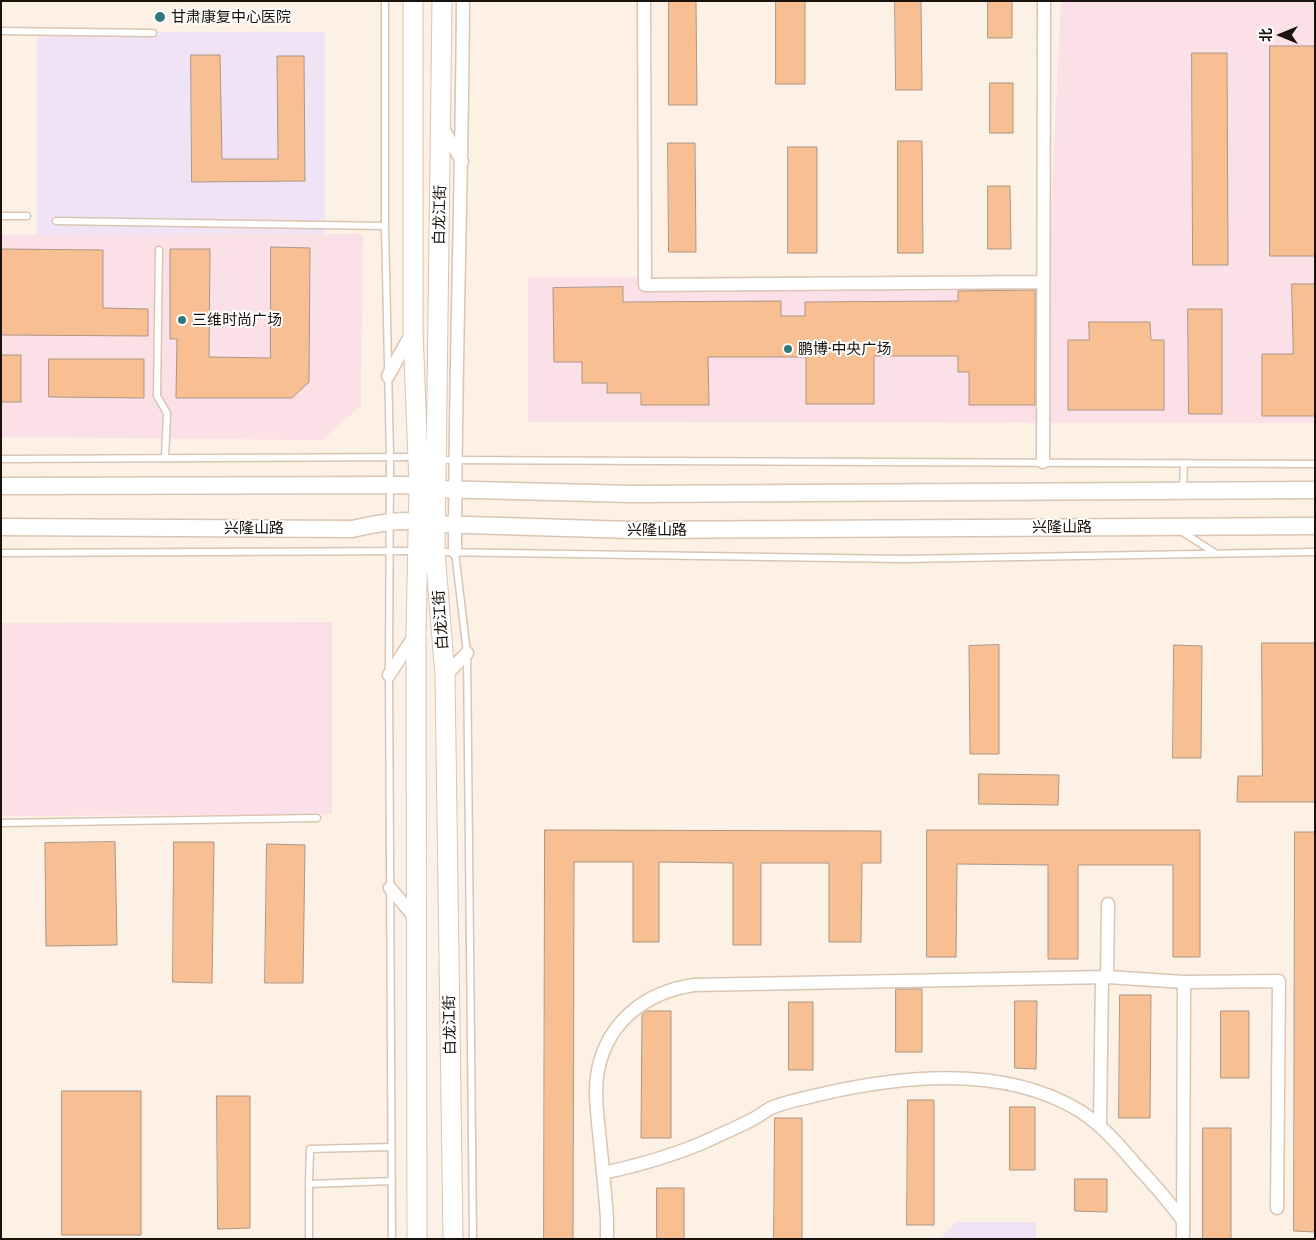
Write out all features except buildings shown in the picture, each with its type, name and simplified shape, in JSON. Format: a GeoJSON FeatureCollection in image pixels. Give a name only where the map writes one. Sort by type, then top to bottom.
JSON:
{"type":"FeatureCollection","features":[{"type":"Feature","properties":{"kind":"main road","name":"白龙江街"},"geometry":{"type":"LineString","coordinates":[[413,1],[413,331],[427,459],[427,552],[416,633],[417,1239]]}},
{"type":"Feature","properties":{"kind":"main road","name":"白龙江街"},"geometry":{"type":"LineString","coordinates":[[427,459],[438,366],[442,1]]}},
{"type":"Feature","properties":{"kind":"main road","name":"白龙江街"},"geometry":{"type":"LineString","coordinates":[[427,552],[445,676],[453,1239]]}},
{"type":"Feature","properties":{"kind":"street","name":"白龙江街"},"geometry":{"type":"LineString","coordinates":[[456,552],[455,460],[462,161],[463,1]]}},
{"type":"Feature","properties":{"kind":"street"},"geometry":{"type":"LineString","coordinates":[[644,1],[645,286],[1043,282]]}},
{"type":"Feature","properties":{"kind":"street"},"geometry":{"type":"LineString","coordinates":[[1043,462],[1044,1]]}},
{"type":"Feature","properties":{"kind":"street"},"geometry":{"type":"LineString","coordinates":[[442,127],[462,161]]}},
{"type":"Feature","properties":{"kind":"street"},"geometry":{"type":"LineString","coordinates":[[438,366],[458,323]]}},
{"type":"Feature","properties":{"kind":"street"},"geometry":{"type":"LineString","coordinates":[[388,376],[413,331]]}},
{"type":"Feature","properties":{"kind":"street"},"geometry":{"type":"LineString","coordinates":[[1,486],[390,485],[456,489],[632,494],[1315,490]]}},
{"type":"Feature","properties":{"kind":"street","name":"兴隆山路"},"geometry":{"type":"LineString","coordinates":[[1,527],[352,529],[390,521],[632,530],[1315,526]]}},
{"type":"Feature","properties":{"kind":"street"},"geometry":{"type":"LineString","coordinates":[[389,674],[416,633]]}},
{"type":"Feature","properties":{"kind":"street"},"geometry":{"type":"LineString","coordinates":[[445,676],[467,654]]}},
{"type":"Feature","properties":{"kind":"street"},"geometry":{"type":"LineString","coordinates":[[390,888],[417,920]]}},
{"type":"Feature","properties":{"kind":"street"},"geometry":{"type":"LineString","coordinates":[[1100,1126],[1108,904]]}},
{"type":"Feature","properties":{"kind":"street"},"geometry":{"type":"LineString","coordinates":[[607,1239],[608,1219],[596,1085],[601,1058],[606,1045],[622,1021],[642,1003],[667,990],[694,985],[1105,978],[1184,982],[1279,981],[1277,1208]]}},
{"type":"Feature","properties":{"kind":"street"},"geometry":{"type":"LineString","coordinates":[[1183,1239],[1184,982]]}},
{"type":"Feature","properties":{"kind":"street"},"geometry":{"type":"LineString","coordinates":[[603,1173],[649,1162],[691,1148],[755,1118],[771,1108],[840,1090],[895,1080],[927,1078],[970,1080],[1024,1088],[1063,1102],[1080,1112],[1100,1126],[1123,1148],[1168,1200],[1183,1221]]}},
{"type":"Feature","properties":{"kind":"lane"},"geometry":{"type":"LineString","coordinates":[[385,1],[384,226],[390,457],[389,674],[392,1239]]}},
{"type":"Feature","properties":{"kind":"lane"},"geometry":{"type":"LineString","coordinates":[[1,31],[153,32]]}},
{"type":"Feature","properties":{"kind":"lane"},"geometry":{"type":"LineString","coordinates":[[1,216],[27,216]]}},
{"type":"Feature","properties":{"kind":"lane"},"geometry":{"type":"LineString","coordinates":[[56,221],[384,226]]}},
{"type":"Feature","properties":{"kind":"lane"},"geometry":{"type":"LineString","coordinates":[[159,250],[157,396],[167,413],[165,458]]}},
{"type":"Feature","properties":{"kind":"lane"},"geometry":{"type":"LineString","coordinates":[[1,459],[390,457],[455,460],[1315,464]]}},
{"type":"Feature","properties":{"kind":"lane"},"geometry":{"type":"LineString","coordinates":[[1183,491],[1184,463]]}},
{"type":"Feature","properties":{"kind":"lane"},"geometry":{"type":"LineString","coordinates":[[1174,527],[1216,554]]}},
{"type":"Feature","properties":{"kind":"lane"},"geometry":{"type":"LineString","coordinates":[[1,553],[390,551],[902,559],[1315,552]]}},
{"type":"Feature","properties":{"kind":"lane"},"geometry":{"type":"LineString","coordinates":[[456,552],[467,654],[473,1239]]}},
{"type":"Feature","properties":{"kind":"lane"},"geometry":{"type":"LineString","coordinates":[[1,823],[317,818]]}},
{"type":"Feature","properties":{"kind":"lane"},"geometry":{"type":"LineString","coordinates":[[309,1239],[310,1149],[392,1147]]}},
{"type":"Feature","properties":{"kind":"lane"},"geometry":{"type":"LineString","coordinates":[[309,1184],[392,1182]]}},
{"type":"Feature","properties":{"kind":"shaded area"},"geometry":{"type":"Polygon","coordinates":[[[1061,1],[1315,1],[1315,423],[528,422],[528,277],[1048,276],[1061,1]]]}},
{"type":"Feature","properties":{"kind":"shaded area"},"geometry":{"type":"Polygon","coordinates":[[[37,32],[325,32],[325,234],[37,235],[37,32]]]}},
{"type":"Feature","properties":{"kind":"shaded area","name":"三维时尚广场"},"geometry":{"type":"Polygon","coordinates":[[[363,234],[361,406],[322,440],[1,437],[1,235],[363,234]]]}},
{"type":"Feature","properties":{"kind":"shaded area"},"geometry":{"type":"Polygon","coordinates":[[[332,622],[332,814],[1,816],[1,623],[332,622]]]}},
{"type":"Feature","properties":{"kind":"shaded area"},"geometry":{"type":"Polygon","coordinates":[[[956,1222],[1036,1222],[1036,1239],[940,1239],[956,1222]]]}},
{"type":"Feature","properties":{"kind":"place","name":"甘肃康复中心医院"},"geometry":{"type":"Point","coordinates":[160,17]}},
{"type":"Feature","properties":{"kind":"place","name":"三维时尚广场"},"geometry":{"type":"Point","coordinates":[182,320]}},
{"type":"Feature","properties":{"kind":"place","name":"鹏博·中央广场"},"geometry":{"type":"Point","coordinates":[788,349]}}]}
